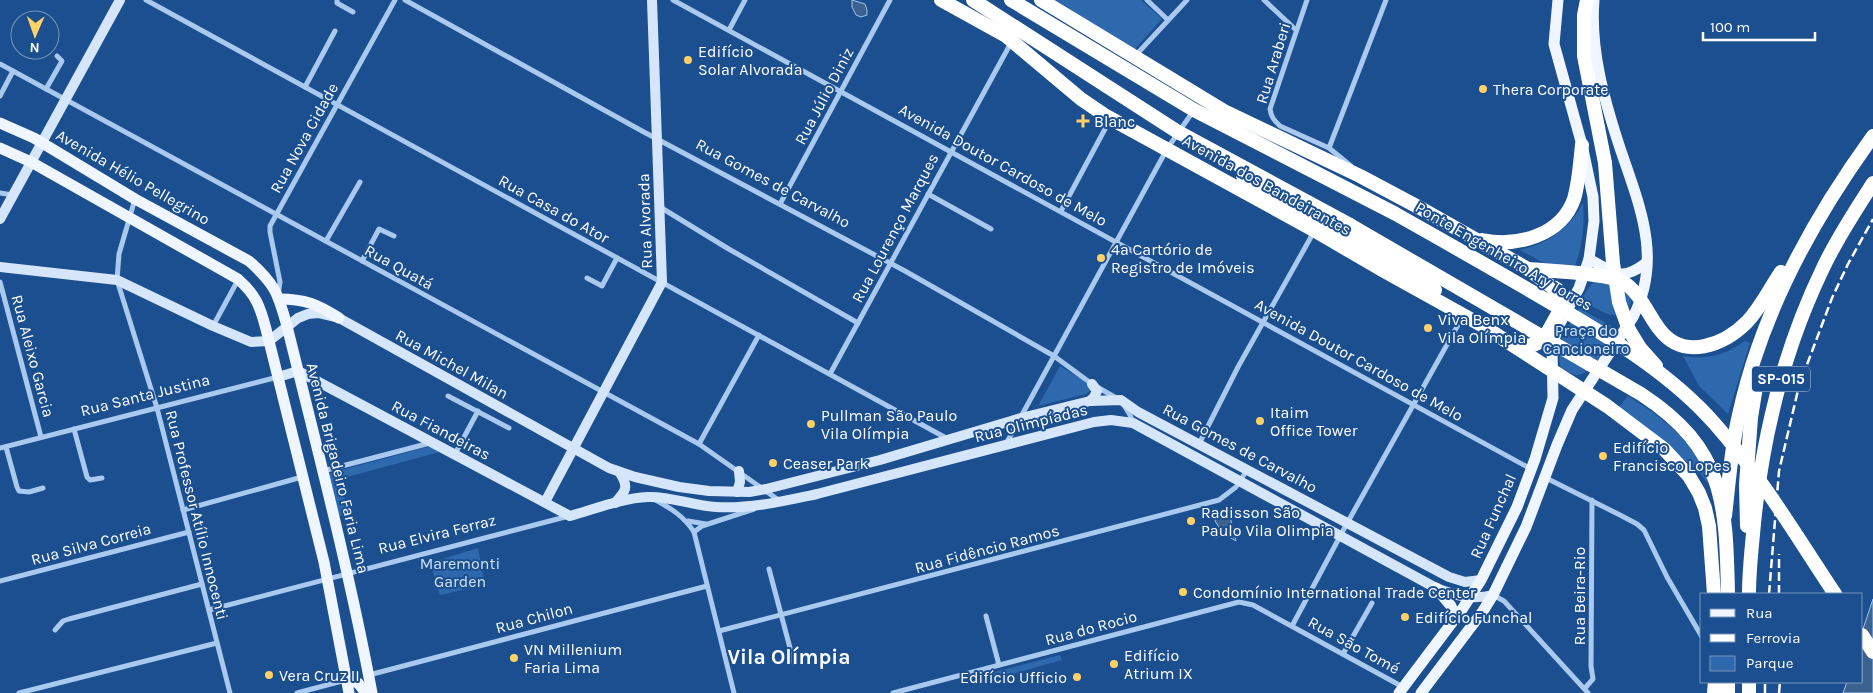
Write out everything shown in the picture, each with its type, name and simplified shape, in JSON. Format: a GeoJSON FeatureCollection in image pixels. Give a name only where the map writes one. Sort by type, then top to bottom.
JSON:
{"type":"FeatureCollection","features":[{"type":"Feature","properties":{"kind":"highway","name":"Avenida dos Bandeirantes"},"geometry":{"type":"LineString","coordinates":[[941,0],[1012,41],[1081,99],[1129,130],[1312,229],[1483,326],[1553,370],[1562,378],[1584,390],[1664,449],[1688,476],[1700,494],[1705,508],[1709,526],[1714,593]]}},
{"type":"Feature","properties":{"kind":"highway","name":"Avenida dos Bandeirantes"},"geometry":{"type":"LineString","coordinates":[[973,0],[1178,132],[1200,144]]}},
{"type":"Feature","properties":{"kind":"highway","name":"Avenida dos Bandeirantes"},"geometry":{"type":"LineString","coordinates":[[1011,0],[1194,110],[1394,214]]}},
{"type":"Feature","properties":{"kind":"highway"},"geometry":{"type":"LineString","coordinates":[[1041,0],[1202,99],[1360,176],[1528,269],[1556,292],[1560,310],[1541,342],[1525,346],[1511,343]]}},
{"type":"Feature","properties":{"kind":"highway"},"geometry":{"type":"LineString","coordinates":[[1587,0],[1584,14],[1584,56],[1605,162],[1613,262],[1619,302],[1629,330],[1640,348],[1669,380]]}},
{"type":"Feature","properties":{"kind":"highway"},"geometry":{"type":"LineString","coordinates":[[1224,111],[1231,120],[1244,129],[1338,176],[1380,206]]}},
{"type":"Feature","properties":{"kind":"highway"},"geometry":{"type":"LineString","coordinates":[[1528,269],[1620,281],[1632,290],[1661,332],[1669,340],[1682,346],[1695,348],[1718,342],[1747,322],[1873,136]]}},
{"type":"Feature","properties":{"kind":"highway"},"geometry":{"type":"LineString","coordinates":[[1200,144],[1350,225],[1662,408],[1694,441],[1710,466],[1718,485],[1726,524],[1728,593]]}},
{"type":"Feature","properties":{"kind":"highway"},"geometry":{"type":"LineString","coordinates":[[1200,144],[1223,163],[1261,188],[1387,260],[1447,298],[1483,326]]}},
{"type":"Feature","properties":{"kind":"highway"},"geometry":{"type":"LineString","coordinates":[[1460,231],[1484,240],[1502,242],[1534,238],[1552,229],[1566,214],[1573,201],[1579,175],[1582,145]]}},
{"type":"Feature","properties":{"kind":"highway","name":"SP-015"},"geometry":{"type":"LineString","coordinates":[[1749,593],[1752,547],[1762,462],[1772,410],[1788,353],[1824,267],[1843,231],[1873,183]]}},
{"type":"Feature","properties":{"kind":"highway","name":"Ponte Engenheiro Ary Torres"},"geometry":{"type":"LineString","coordinates":[[1394,214],[1482,262],[1616,341],[1669,380],[1715,424],[1748,465],[1834,593]]}},
{"type":"Feature","properties":{"kind":"highway"},"geometry":{"type":"LineString","coordinates":[[1720,593],[1733,445],[1744,394],[1766,326],[1806,237]]}},
{"type":"Feature","properties":{"kind":"highway"},"geometry":{"type":"LineString","coordinates":[[1752,547],[1746,520],[1746,484],[1753,400],[1766,326]]}},
{"type":"Feature","properties":{"kind":"highway"},"geometry":{"type":"LineString","coordinates":[[1863,637],[1873,652]]}},
{"type":"Feature","properties":{"kind":"main road","name":"Rua Funchal"},"geometry":{"type":"LineString","coordinates":[[1404,691],[1481,580],[1507,529],[1532,469],[1553,398],[1552,349],[1557,329],[1576,294],[1589,259],[1594,221],[1593,197],[1582,145],[1554,44],[1558,0]]}},
{"type":"Feature","properties":{"kind":"main road"},"geometry":{"type":"LineString","coordinates":[[1594,0],[1594,44],[1599,70],[1608,110],[1637,195],[1643,219],[1646,263],[1641,302]]}},
{"type":"Feature","properties":{"kind":"main road","name":"Avenida Hélio Pellegrino"},"geometry":{"type":"LineString","coordinates":[[0,122],[41,143],[135,199],[249,261]]}},
{"type":"Feature","properties":{"kind":"main road"},"geometry":{"type":"LineString","coordinates":[[0,148],[31,162],[238,279],[250,290],[257,300],[303,476],[327,578],[349,693]]}},
{"type":"Feature","properties":{"kind":"main road"},"geometry":{"type":"LineString","coordinates":[[1589,259],[1609,272],[1619,274],[1638,269],[1646,263]]}},
{"type":"Feature","properties":{"kind":"main road","name":"Avenida Brigadeiro Faria Lima"},"geometry":{"type":"LineString","coordinates":[[249,261],[268,279],[278,297],[287,326],[347,573],[372,693]]}},
{"type":"Feature","properties":{"kind":"main road"},"geometry":{"type":"LineString","coordinates":[[278,297],[308,301],[321,306],[339,318]]}},
{"type":"Feature","properties":{"kind":"main road","name":"Rua Funchal"},"geometry":{"type":"LineString","coordinates":[[1427,691],[1484,611],[1493,595],[1515,551],[1576,402],[1608,356],[1641,302]]}},
{"type":"Feature","properties":{"kind":"main road"},"geometry":{"type":"LineString","coordinates":[[1436,588],[1451,606],[1456,618]]}},
{"type":"Feature","properties":{"kind":"main road"},"geometry":{"type":"LineString","coordinates":[[346,680],[358,683],[366,693]]}},
{"type":"Feature","properties":{"kind":"street"},"geometry":{"type":"LineString","coordinates":[[0,219],[120,0]]}},
{"type":"Feature","properties":{"kind":"street","name":"Rua Casa do Ator"},"geometry":{"type":"LineString","coordinates":[[146,0],[949,439]]}},
{"type":"Feature","properties":{"kind":"street"},"geometry":{"type":"LineString","coordinates":[[337,0],[337,3],[353,12]]}},
{"type":"Feature","properties":{"kind":"street","name":"Rua Nova Cidade"},"geometry":{"type":"LineString","coordinates":[[278,297],[280,282],[270,226],[395,0]]}},
{"type":"Feature","properties":{"kind":"street","name":"Rua Gomes de Carvalho"},"geometry":{"type":"LineString","coordinates":[[405,0],[890,264],[1054,356],[1092,384],[1138,412],[1449,577],[1465,582],[1481,580]]}},
{"type":"Feature","properties":{"kind":"street","name":"Rua Alvorada"},"geometry":{"type":"LineString","coordinates":[[545,502],[662,282],[652,0]]}},
{"type":"Feature","properties":{"kind":"street","name":"Avenida Doutor Cardoso de Melo"},"geometry":{"type":"LineString","coordinates":[[673,0],[1532,469]]}},
{"type":"Feature","properties":{"kind":"street"},"geometry":{"type":"LineString","coordinates":[[729,30],[745,0]]}},
{"type":"Feature","properties":{"kind":"street","name":"Rua Júlio Diniz"},"geometry":{"type":"LineString","coordinates":[[780,204],[890,0]]}},
{"type":"Feature","properties":{"kind":"street"},"geometry":{"type":"LineString","coordinates":[[1147,0],[1168,20]]}},
{"type":"Feature","properties":{"kind":"street"},"geometry":{"type":"LineString","coordinates":[[1134,56],[1187,0]]}},
{"type":"Feature","properties":{"kind":"street"},"geometry":{"type":"LineString","coordinates":[[1264,0],[1296,30]]}},
{"type":"Feature","properties":{"kind":"street","name":"Rua Araberi"},"geometry":{"type":"LineString","coordinates":[[1307,0],[1270,109],[1271,115],[1280,126],[1328,148],[1350,164],[1360,176]]}},
{"type":"Feature","properties":{"kind":"street"},"geometry":{"type":"LineString","coordinates":[[1328,148],[1386,0]]}},
{"type":"Feature","properties":{"kind":"street"},"geometry":{"type":"LineString","coordinates":[[305,87],[335,32]]}},
{"type":"Feature","properties":{"kind":"street","name":"Rua Lourenço Marques"},"geometry":{"type":"LineString","coordinates":[[830,374],[1012,41]]}},
{"type":"Feature","properties":{"kind":"street"},"geometry":{"type":"LineString","coordinates":[[46,89],[62,61],[60,59]]}},
{"type":"Feature","properties":{"kind":"street","name":"Rua Quatá"},"geometry":{"type":"LineString","coordinates":[[0,64],[699,444],[781,501]]}},
{"type":"Feature","properties":{"kind":"street"},"geometry":{"type":"LineString","coordinates":[[0,96],[14,71]]}},
{"type":"Feature","properties":{"kind":"street"},"geometry":{"type":"LineString","coordinates":[[1005,445],[1167,149],[1202,99]]}},
{"type":"Feature","properties":{"kind":"street"},"geometry":{"type":"LineString","coordinates":[[1061,211],[1105,129]]}},
{"type":"Feature","properties":{"kind":"street"},"geometry":{"type":"LineString","coordinates":[[326,241],[360,182]]}},
{"type":"Feature","properties":{"kind":"street"},"geometry":{"type":"LineString","coordinates":[[0,193],[13,195]]}},
{"type":"Feature","properties":{"kind":"street"},"geometry":{"type":"LineString","coordinates":[[928,194],[991,229]]}},
{"type":"Feature","properties":{"kind":"street","name":"Rua Professor Atílio Innocenti"},"geometry":{"type":"LineString","coordinates":[[135,199],[119,254],[117,280],[157,408],[230,693]]}},
{"type":"Feature","properties":{"kind":"street"},"geometry":{"type":"LineString","coordinates":[[659,206],[727,248],[858,323]]}},
{"type":"Feature","properties":{"kind":"street"},"geometry":{"type":"LineString","coordinates":[[362,261],[379,229],[394,236]]}},
{"type":"Feature","properties":{"kind":"street"},"geometry":{"type":"LineString","coordinates":[[1199,444],[1310,237],[1312,229]]}},
{"type":"Feature","properties":{"kind":"street"},"geometry":{"type":"LineString","coordinates":[[587,278],[602,286],[617,258]]}},
{"type":"Feature","properties":{"kind":"street"},"geometry":{"type":"LineString","coordinates":[[0,267],[117,280],[245,340],[269,341]]}},
{"type":"Feature","properties":{"kind":"street"},"geometry":{"type":"LineString","coordinates":[[213,326],[238,279]]}},
{"type":"Feature","properties":{"kind":"street","name":"Rua Aleixo Garcia"},"geometry":{"type":"LineString","coordinates":[[0,282],[41,437]]}},
{"type":"Feature","properties":{"kind":"street","name":"Rua Michel Milan"},"geometry":{"type":"LineString","coordinates":[[269,341],[298,318],[308,314],[318,313],[339,318],[620,473]]}},
{"type":"Feature","properties":{"kind":"street"},"geometry":{"type":"LineString","coordinates":[[1292,626],[1463,316]]}},
{"type":"Feature","properties":{"kind":"street"},"geometry":{"type":"LineString","coordinates":[[699,444],[759,335]]}},
{"type":"Feature","properties":{"kind":"street","name":"Rua Santa Justina"},"geometry":{"type":"LineString","coordinates":[[3,447],[298,371]]}},
{"type":"Feature","properties":{"kind":"street","name":"Rua Fiandeiras"},"geometry":{"type":"LineString","coordinates":[[298,371],[570,516]]}},
{"type":"Feature","properties":{"kind":"street"},"geometry":{"type":"LineString","coordinates":[[1090,401],[1097,391],[1092,384]]}},
{"type":"Feature","properties":{"kind":"street"},"geometry":{"type":"LineString","coordinates":[[448,396],[509,428]]}},
{"type":"Feature","properties":{"kind":"street"},"geometry":{"type":"LineString","coordinates":[[1121,400],[1130,414],[1133,423]]}},
{"type":"Feature","properties":{"kind":"street","name":"Rua Olimpíadas"},"geometry":{"type":"LineString","coordinates":[[620,473],[679,487],[709,491],[737,492],[766,489],[880,460],[1021,418],[1090,401],[1121,400]]}},
{"type":"Feature","properties":{"kind":"street"},"geometry":{"type":"LineString","coordinates":[[455,454],[478,411]]}},
{"type":"Feature","properties":{"kind":"street","name":"Rua Olimpíadas"},"geometry":{"type":"LineString","coordinates":[[614,504],[649,496],[733,508],[781,501],[818,494],[1094,422],[1112,420],[1133,423]]}},
{"type":"Feature","properties":{"kind":"street","name":"Rua Gomes de Carvalho"},"geometry":{"type":"LineString","coordinates":[[1133,423],[1436,588],[1458,596],[1480,598],[1493,595]]}},
{"type":"Feature","properties":{"kind":"street"},"geometry":{"type":"LineString","coordinates":[[74,429],[87,477],[92,480],[102,478]]}},
{"type":"Feature","properties":{"kind":"street"},"geometry":{"type":"LineString","coordinates":[[323,471],[433,442]]}},
{"type":"Feature","properties":{"kind":"street"},"geometry":{"type":"LineString","coordinates":[[3,447],[19,491],[29,492],[43,488]]}},
{"type":"Feature","properties":{"kind":"street","name":"Rua Fidêncio Ramos"},"geometry":{"type":"LineString","coordinates":[[719,632],[1200,506],[1226,496],[1240,481],[1247,469]]}},
{"type":"Feature","properties":{"kind":"street"},"geometry":{"type":"LineString","coordinates":[[737,492],[740,482],[739,471]]}},
{"type":"Feature","properties":{"kind":"street"},"geometry":{"type":"LineString","coordinates":[[614,504],[625,492],[626,488],[625,481],[620,473]]}},
{"type":"Feature","properties":{"kind":"street"},"geometry":{"type":"LineString","coordinates":[[183,510],[303,476]]}},
{"type":"Feature","properties":{"kind":"street"},"geometry":{"type":"LineString","coordinates":[[1546,478],[1592,500],[1637,524],[1644,530],[1667,577],[1700,634]]}},
{"type":"Feature","properties":{"kind":"street"},"geometry":{"type":"LineString","coordinates":[[649,496],[670,508],[687,521],[694,532],[734,693]]}},
{"type":"Feature","properties":{"kind":"street","name":"Rua Beira-Rio"},"geometry":{"type":"LineString","coordinates":[[1586,691],[1592,679],[1592,500]]}},
{"type":"Feature","properties":{"kind":"street"},"geometry":{"type":"LineString","coordinates":[[694,532],[711,523],[747,512],[767,503]]}},
{"type":"Feature","properties":{"kind":"street","name":"Rua Elvira Ferraz"},"geometry":{"type":"LineString","coordinates":[[209,610],[614,504]]}},
{"type":"Feature","properties":{"kind":"street"},"geometry":{"type":"LineString","coordinates":[[687,521],[711,523]]}},
{"type":"Feature","properties":{"kind":"street","name":"Rua Silva Correia"},"geometry":{"type":"LineString","coordinates":[[0,581],[189,532]]}},
{"type":"Feature","properties":{"kind":"street"},"geometry":{"type":"LineString","coordinates":[[769,569],[794,663]]}},
{"type":"Feature","properties":{"kind":"street"},"geometry":{"type":"LineString","coordinates":[[55,630],[63,621],[69,618],[202,584]]}},
{"type":"Feature","properties":{"kind":"street","name":"Rua Chilon"},"geometry":{"type":"LineString","coordinates":[[368,675],[707,586]]}},
{"type":"Feature","properties":{"kind":"street"},"geometry":{"type":"LineString","coordinates":[[1493,595],[1504,601],[1586,691]]}},
{"type":"Feature","properties":{"kind":"street","name":"Rua do Rocio"},"geometry":{"type":"LineString","coordinates":[[893,693],[1240,602],[1253,605],[1292,626]]}},
{"type":"Feature","properties":{"kind":"street"},"geometry":{"type":"LineString","coordinates":[[1343,654],[1372,603]]}},
{"type":"Feature","properties":{"kind":"street"},"geometry":{"type":"LineString","coordinates":[[986,616],[999,665]]}},
{"type":"Feature","properties":{"kind":"street","name":"Rua São Tomé"},"geometry":{"type":"LineString","coordinates":[[1292,626],[1404,691]]}},
{"type":"Feature","properties":{"kind":"street"},"geometry":{"type":"LineString","coordinates":[[19,693],[218,643]]}},
{"type":"Feature","properties":{"kind":"street"},"geometry":{"type":"LineString","coordinates":[[297,693],[346,680]]}},
{"type":"Feature","properties":{"kind":"green space"},"geometry":{"type":"Polygon","coordinates":[[[1056,0],[1141,0],[1162,19],[1134,50],[1056,0]]]}},
{"type":"Feature","properties":{"kind":"green space","name":"Praça do Cancioneiro"},"geometry":{"type":"Polygon","coordinates":[[[1583,203],[1582,241],[1570,277],[1520,250],[1540,243],[1557,234],[1571,220],[1583,203]]]}},
{"type":"Feature","properties":{"kind":"green space","name":"Praça do Cancioneiro"},"geometry":{"type":"Polygon","coordinates":[[[1599,280],[1625,288],[1632,296],[1627,311],[1623,314],[1610,314],[1590,305],[1583,296],[1592,283],[1599,280]]]}},
{"type":"Feature","properties":{"kind":"green space","name":"Praça do Cancioneiro"},"geometry":{"type":"Polygon","coordinates":[[[1579,308],[1617,329],[1595,365],[1583,374],[1576,375],[1561,368],[1560,351],[1563,336],[1579,308]]]}},
{"type":"Feature","properties":{"kind":"green space"},"geometry":{"type":"Polygon","coordinates":[[[1745,341],[1750,343],[1728,414],[1699,386],[1683,356],[1708,357],[1731,350],[1745,341]]]}},
{"type":"Feature","properties":{"kind":"green space"},"geometry":{"type":"Polygon","coordinates":[[[1060,366],[1091,385],[1090,391],[1086,394],[1038,406],[1060,366]]]}},
{"type":"Feature","properties":{"kind":"green space"},"geometry":{"type":"Polygon","coordinates":[[[1628,396],[1655,414],[1678,434],[1697,458],[1712,488],[1698,471],[1618,408],[1628,396]]]}},
{"type":"Feature","properties":{"kind":"green space"},"geometry":{"type":"Polygon","coordinates":[[[431,446],[443,451],[340,479],[348,514],[338,516],[327,474],[431,446]]]}},
{"type":"Feature","properties":{"kind":"green space","name":"Maremonti Garden"},"geometry":{"type":"Polygon","coordinates":[[[478,548],[485,585],[440,595],[430,563],[478,548]]]}},
{"type":"Feature","properties":{"kind":"green space"},"geometry":{"type":"Polygon","coordinates":[[[1060,655],[1062,660],[974,685],[972,678],[1060,655]]]}},
{"type":"Feature","properties":{"kind":"shaded area"},"geometry":{"type":"Polygon","coordinates":[[[852,0],[865,4],[867,15],[861,17],[856,15],[852,7],[852,0]]]}},
{"type":"Feature","properties":{"kind":"shaded area"},"geometry":{"type":"Polygon","coordinates":[[[1229,513],[1236,541],[1224,534],[1216,538],[1214,535],[1219,527],[1215,521],[1217,515],[1229,513]]]}},
{"type":"Feature","properties":{"kind":"shaded area"},"geometry":{"type":"Polygon","coordinates":[[[1873,599],[1873,693],[1843,693],[1847,683],[1863,683],[1863,629],[1873,599]]]}},
{"type":"Feature","properties":{"kind":"railway"},"geometry":{"type":"LineString","coordinates":[[1769,593],[1779,471],[1799,386],[1832,298],[1873,219]]}},
{"type":"Feature","properties":{"kind":"railway"},"geometry":{"type":"LineString","coordinates":[[1779,554],[1779,593]]}},
{"type":"Feature","properties":{"kind":"railway"},"geometry":{"type":"LineString","coordinates":[[1765,683],[1765,693]]}},
{"type":"Feature","properties":{"kind":"railway"},"geometry":{"type":"LineString","coordinates":[[1779,693],[1780,683]]}},
{"type":"Feature","properties":{"kind":"place","name":"Edifício Solar Alvorada"},"geometry":{"type":"Point","coordinates":[688,60]}},
{"type":"Feature","properties":{"kind":"place","name":"Thera Corporate"},"geometry":{"type":"Point","coordinates":[1483,89]}},
{"type":"Feature","properties":{"kind":"place","name":"Blanc"},"geometry":{"type":"Point","coordinates":[1083,121]}},
{"type":"Feature","properties":{"kind":"place","name":"4ª Cartório de Registro de Imóveis"},"geometry":{"type":"Point","coordinates":[1101,258]}},
{"type":"Feature","properties":{"kind":"place","name":"Viva Benx Vila Olímpia"},"geometry":{"type":"Point","coordinates":[1428,328]}},
{"type":"Feature","properties":{"kind":"place","name":"Itaim Office Tower"},"geometry":{"type":"Point","coordinates":[1260,421]}},
{"type":"Feature","properties":{"kind":"place","name":"Pullman São Paulo Vila Olímpia"},"geometry":{"type":"Point","coordinates":[811,424]}},
{"type":"Feature","properties":{"kind":"place","name":"Edifício Francisco Lopes"},"geometry":{"type":"Point","coordinates":[1603,456]}},
{"type":"Feature","properties":{"kind":"place","name":"Ceaser Park"},"geometry":{"type":"Point","coordinates":[773,463]}},
{"type":"Feature","properties":{"kind":"place","name":"Radisson São Paulo Vila Olimpia"},"geometry":{"type":"Point","coordinates":[1191,521]}},
{"type":"Feature","properties":{"kind":"place","name":"Condomínio International Trade Center"},"geometry":{"type":"Point","coordinates":[1183,592]}},
{"type":"Feature","properties":{"kind":"place","name":"Edifício Funchal"},"geometry":{"type":"Point","coordinates":[1405,617]}},
{"type":"Feature","properties":{"kind":"place","name":"VN Millenium Faria Lima"},"geometry":{"type":"Point","coordinates":[514,658]}},
{"type":"Feature","properties":{"kind":"place","name":"Edifício Atrium IX"},"geometry":{"type":"Point","coordinates":[1114,664]}},
{"type":"Feature","properties":{"kind":"place","name":"Vera Cruz II"},"geometry":{"type":"Point","coordinates":[269,675]}},
{"type":"Feature","properties":{"kind":"place","name":"Edifício Ufficio"},"geometry":{"type":"Point","coordinates":[1077,677]}},
{"type":"Feature","properties":{"kind":"district","name":"Vila Olímpia"},"geometry":{"type":"Point","coordinates":[789,657]}}]}
